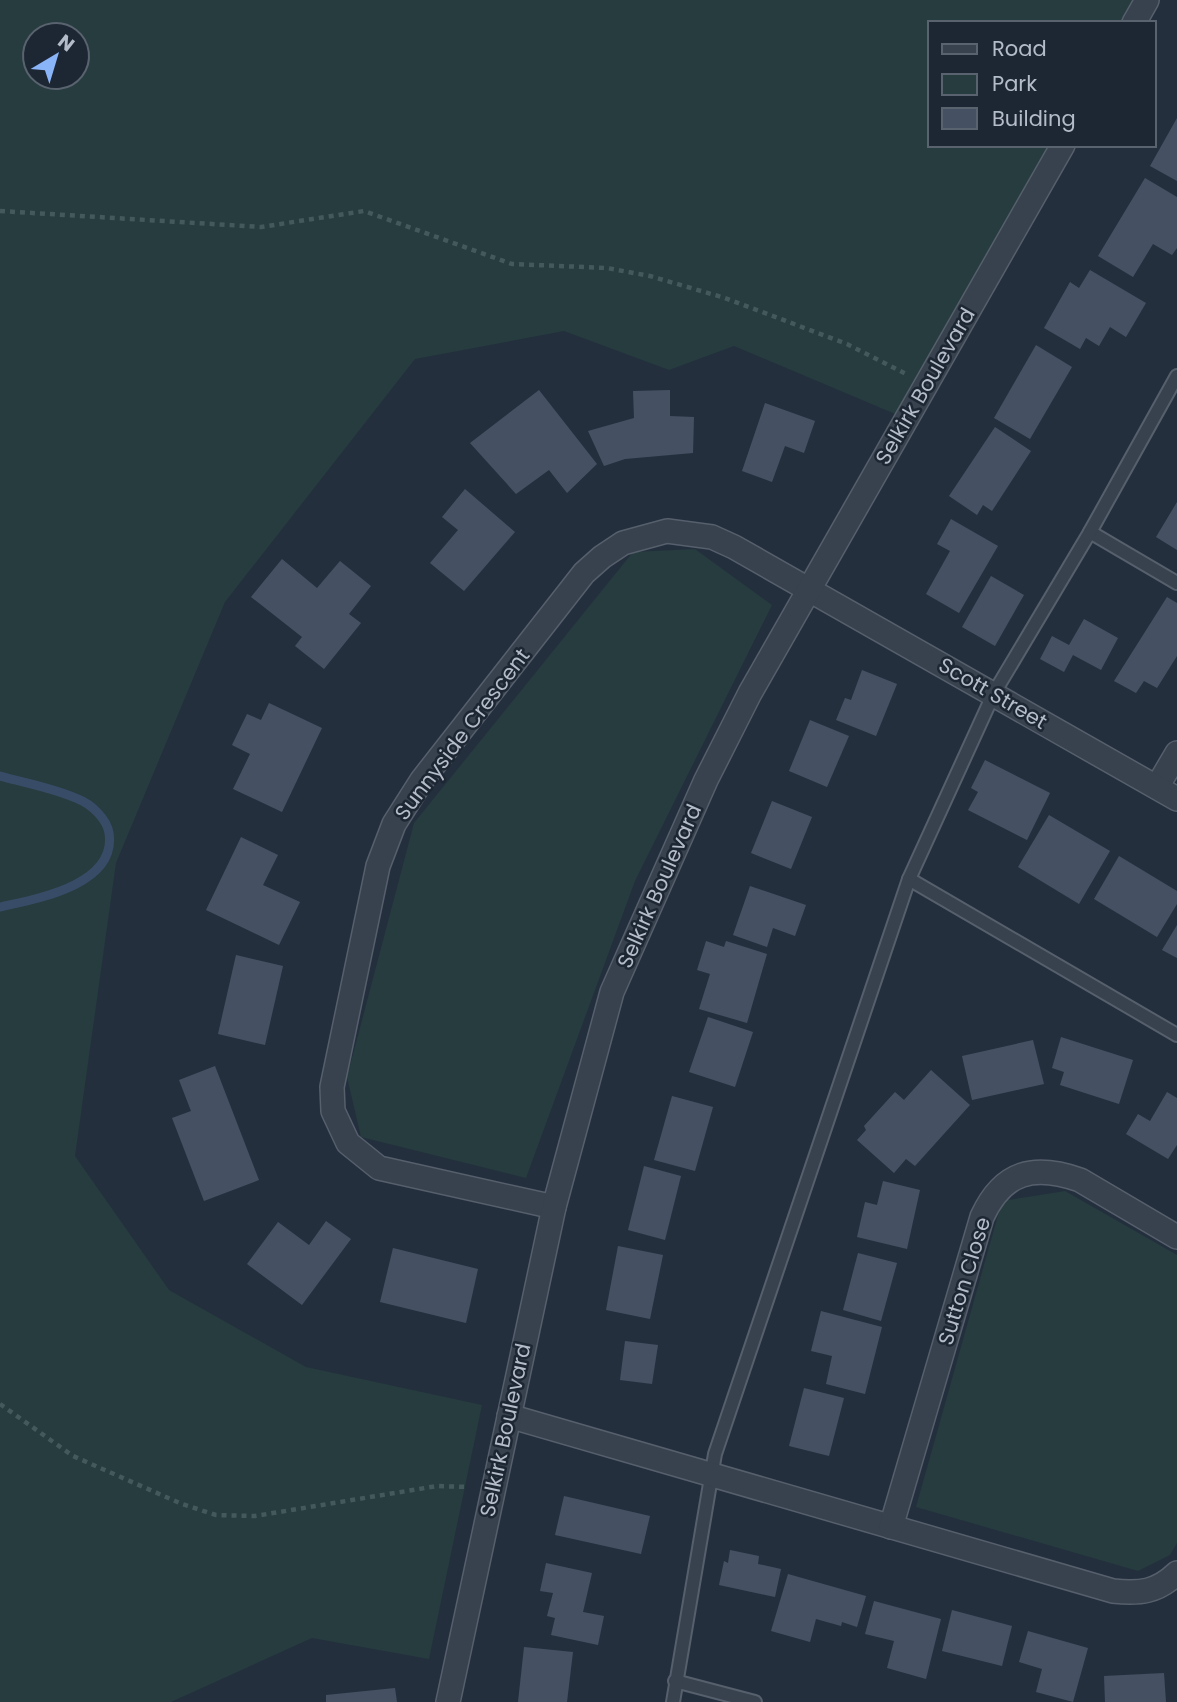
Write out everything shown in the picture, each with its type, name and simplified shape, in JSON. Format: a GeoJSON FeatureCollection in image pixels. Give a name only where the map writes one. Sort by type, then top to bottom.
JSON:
{"type":"FeatureCollection","features":[{"type":"Feature","properties":{"kind":"street"},"geometry":{"type":"LineString","coordinates":[[1134,21],[1147,0]]}},
{"type":"Feature","properties":{"kind":"street","name":"Selkirk Boulevard"},"geometry":{"type":"LineString","coordinates":[[448,1702],[554,1207],[612,992],[706,780],[809,587],[1062,147]]}},
{"type":"Feature","properties":{"kind":"street","name":"Sunnyside Crescent"},"geometry":{"type":"LineString","coordinates":[[554,1207],[379,1168],[348,1143],[339,1127],[333,1111],[332,1087],[385,845],[400,813],[422,780],[576,584],[602,556],[623,543],[667,531],[712,537],[809,587]]}},
{"type":"Feature","properties":{"kind":"street","name":"Scott Street"},"geometry":{"type":"LineString","coordinates":[[809,587],[1167,793]]}},
{"type":"Feature","properties":{"kind":"street"},"geometry":{"type":"LineString","coordinates":[[1167,793],[1177,753]]}},
{"type":"Feature","properties":{"kind":"street","name":"Sutton Close"},"geometry":{"type":"LineString","coordinates":[[891,1527],[982,1217],[990,1199],[1000,1188],[1015,1178],[1032,1172],[1048,1170],[1064,1174],[1080,1180],[1177,1237]]}},
{"type":"Feature","properties":{"kind":"street"},"geometry":{"type":"LineString","coordinates":[[509,1416],[1113,1591],[1144,1593],[1157,1588],[1177,1573]]}},
{"type":"Feature","properties":{"kind":"lane"},"geometry":{"type":"LineString","coordinates":[[673,1702],[710,1473],[909,879],[994,693],[1090,532],[1177,376]]}},
{"type":"Feature","properties":{"kind":"lane"},"geometry":{"type":"LineString","coordinates":[[1090,532],[1177,583]]}},
{"type":"Feature","properties":{"kind":"lane"},"geometry":{"type":"LineString","coordinates":[[909,879],[1177,1035]]}},
{"type":"Feature","properties":{"kind":"lane"},"geometry":{"type":"LineString","coordinates":[[676,1681],[755,1702]]}},
{"type":"Feature","properties":{"kind":"path"},"geometry":{"type":"LineString","coordinates":[[0,211],[261,227],[364,211],[512,264],[607,268],[650,276],[726,298],[847,344],[926,385]]}},
{"type":"Feature","properties":{"kind":"path"},"geometry":{"type":"LineString","coordinates":[[0,1404],[73,1456],[182,1504],[216,1515],[255,1516],[437,1486],[492,1491]]}},
{"type":"Feature","properties":{"kind":"green space"},"geometry":{"type":"Polygon","coordinates":[[[0,0],[1147,0],[1135,21],[928,21],[928,147],[1062,147],[907,419],[734,346],[669,370],[564,331],[415,359],[225,602],[116,863],[75,1156],[169,1290],[306,1367],[482,1405],[429,1659],[312,1638],[171,1702],[0,1702],[0,0]]]}},
{"type":"Feature","properties":{"kind":"green space"},"geometry":{"type":"Polygon","coordinates":[[[695,549],[772,605],[635,881],[526,1178],[361,1137],[347,1077],[414,823],[633,552],[695,549]]]}},
{"type":"Feature","properties":{"kind":"green space"},"geometry":{"type":"Polygon","coordinates":[[[1065,1191],[1177,1255],[1177,1543],[1170,1555],[1138,1571],[916,1507],[1002,1201],[1065,1191]]]}},
{"type":"Feature","properties":{"kind":"building"},"geometry":{"type":"Polygon","coordinates":[[[1177,118],[1177,181],[1150,166],[1177,118]]]}},
{"type":"Feature","properties":{"kind":"building"},"geometry":{"type":"Polygon","coordinates":[[[1145,178],[1177,197],[1177,248],[1172,255],[1153,244],[1133,277],[1098,256],[1145,178]]]}},
{"type":"Feature","properties":{"kind":"building"},"geometry":{"type":"Polygon","coordinates":[[[1090,270],[1146,303],[1126,337],[1110,327],[1099,346],[1086,338],[1080,349],[1044,328],[1070,282],[1079,288],[1090,270]]]}},
{"type":"Feature","properties":{"kind":"building"},"geometry":{"type":"Polygon","coordinates":[[[1036,345],[1072,367],[1030,439],[994,418],[1036,345]]]}},
{"type":"Feature","properties":{"kind":"building"},"geometry":{"type":"Polygon","coordinates":[[[539,390],[597,464],[567,493],[549,470],[516,494],[470,443],[539,390]]]}},
{"type":"Feature","properties":{"kind":"building"},"geometry":{"type":"Polygon","coordinates":[[[670,390],[670,416],[694,417],[693,453],[625,459],[604,466],[588,431],[634,418],[633,391],[670,390]]]}},
{"type":"Feature","properties":{"kind":"building"},"geometry":{"type":"Polygon","coordinates":[[[765,403],[815,421],[804,453],[785,446],[772,482],[742,471],[765,403]]]}},
{"type":"Feature","properties":{"kind":"building"},"geometry":{"type":"Polygon","coordinates":[[[995,427],[1031,451],[992,511],[983,505],[977,515],[949,496],[995,427]]]}},
{"type":"Feature","properties":{"kind":"building"},"geometry":{"type":"Polygon","coordinates":[[[465,489],[515,532],[464,591],[430,563],[458,530],[442,517],[465,489]]]}},
{"type":"Feature","properties":{"kind":"building"},"geometry":{"type":"Polygon","coordinates":[[[1177,502],[1177,550],[1156,537],[1177,502]]]}},
{"type":"Feature","properties":{"kind":"building"},"geometry":{"type":"Polygon","coordinates":[[[951,519],[998,546],[959,613],[926,594],[950,551],[937,544],[951,519]]]}},
{"type":"Feature","properties":{"kind":"building"},"geometry":{"type":"Polygon","coordinates":[[[282,559],[317,588],[340,561],[371,586],[349,614],[361,623],[324,669],[295,646],[302,637],[251,597],[282,559]]]}},
{"type":"Feature","properties":{"kind":"building"},"geometry":{"type":"Polygon","coordinates":[[[991,576],[1024,595],[995,646],[962,627],[991,576]]]}},
{"type":"Feature","properties":{"kind":"building"},"geometry":{"type":"Polygon","coordinates":[[[1167,597],[1177,603],[1177,656],[1157,688],[1144,681],[1136,693],[1114,681],[1167,597]]]}},
{"type":"Feature","properties":{"kind":"building"},"geometry":{"type":"Polygon","coordinates":[[[1084,619],[1118,638],[1101,670],[1073,655],[1064,672],[1040,659],[1052,636],[1069,645],[1084,619]]]}},
{"type":"Feature","properties":{"kind":"building"},"geometry":{"type":"Polygon","coordinates":[[[862,670],[897,684],[876,736],[836,720],[845,698],[851,700],[862,670]]]}},
{"type":"Feature","properties":{"kind":"building"},"geometry":{"type":"Polygon","coordinates":[[[269,703],[322,728],[282,812],[233,789],[250,754],[232,745],[247,714],[261,720],[269,703]]]}},
{"type":"Feature","properties":{"kind":"building"},"geometry":{"type":"Polygon","coordinates":[[[810,720],[849,736],[827,787],[789,771],[810,720]]]}},
{"type":"Feature","properties":{"kind":"building"},"geometry":{"type":"Polygon","coordinates":[[[985,760],[1050,793],[1027,840],[968,810],[978,792],[971,788],[985,760]]]}},
{"type":"Feature","properties":{"kind":"building"},"geometry":{"type":"Polygon","coordinates":[[[772,801],[812,817],[791,869],[751,853],[772,801]]]}},
{"type":"Feature","properties":{"kind":"building"},"geometry":{"type":"Polygon","coordinates":[[[1049,815],[1110,851],[1079,904],[1018,867],[1049,815]]]}},
{"type":"Feature","properties":{"kind":"building"},"geometry":{"type":"Polygon","coordinates":[[[241,837],[278,855],[263,885],[300,902],[279,945],[206,910],[241,837]]]}},
{"type":"Feature","properties":{"kind":"building"},"geometry":{"type":"Polygon","coordinates":[[[1119,856],[1177,891],[1177,904],[1157,937],[1094,899],[1119,856]]]}},
{"type":"Feature","properties":{"kind":"building"},"geometry":{"type":"Polygon","coordinates":[[[750,886],[806,905],[795,936],[773,928],[767,947],[733,935],[750,886]]]}},
{"type":"Feature","properties":{"kind":"building"},"geometry":{"type":"Polygon","coordinates":[[[1177,925],[1177,958],[1162,950],[1177,925]]]}},
{"type":"Feature","properties":{"kind":"building"},"geometry":{"type":"Polygon","coordinates":[[[706,941],[724,947],[726,941],[767,954],[747,1023],[699,1009],[710,974],[697,970],[706,941]]]}},
{"type":"Feature","properties":{"kind":"building"},"geometry":{"type":"Polygon","coordinates":[[[236,955],[283,966],[265,1045],[218,1034],[236,955]]]}},
{"type":"Feature","properties":{"kind":"building"},"geometry":{"type":"Polygon","coordinates":[[[708,1017],[753,1032],[735,1087],[689,1072],[708,1017]]]}},
{"type":"Feature","properties":{"kind":"building"},"geometry":{"type":"Polygon","coordinates":[[[1061,1037],[1133,1060],[1119,1104],[1060,1085],[1064,1072],[1052,1068],[1061,1037]]]}},
{"type":"Feature","properties":{"kind":"building"},"geometry":{"type":"Polygon","coordinates":[[[1033,1040],[1044,1084],[972,1100],[962,1056],[1033,1040]]]}},
{"type":"Feature","properties":{"kind":"building"},"geometry":{"type":"Polygon","coordinates":[[[215,1066],[259,1180],[204,1201],[172,1118],[191,1111],[179,1080],[215,1066]]]}},
{"type":"Feature","properties":{"kind":"building"},"geometry":{"type":"Polygon","coordinates":[[[931,1070],[970,1105],[915,1166],[906,1159],[894,1173],[857,1140],[866,1130],[864,1126],[895,1092],[904,1100],[931,1070]]]}},
{"type":"Feature","properties":{"kind":"building"},"geometry":{"type":"Polygon","coordinates":[[[1167,1092],[1177,1098],[1177,1145],[1168,1159],[1126,1134],[1138,1114],[1150,1121],[1167,1092]]]}},
{"type":"Feature","properties":{"kind":"building"},"geometry":{"type":"Polygon","coordinates":[[[672,1096],[713,1107],[695,1171],[654,1160],[672,1096]]]}},
{"type":"Feature","properties":{"kind":"building"},"geometry":{"type":"Polygon","coordinates":[[[644,1166],[681,1176],[665,1240],[628,1230],[644,1166]]]}},
{"type":"Feature","properties":{"kind":"building"},"geometry":{"type":"Polygon","coordinates":[[[883,1181],[920,1190],[907,1249],[857,1237],[865,1202],[877,1205],[883,1181]]]}},
{"type":"Feature","properties":{"kind":"building"},"geometry":{"type":"Polygon","coordinates":[[[326,1221],[351,1239],[302,1305],[247,1264],[278,1222],[309,1245],[326,1221]]]}},
{"type":"Feature","properties":{"kind":"building"},"geometry":{"type":"Polygon","coordinates":[[[618,1246],[663,1255],[650,1319],[606,1310],[618,1246]]]}},
{"type":"Feature","properties":{"kind":"building"},"geometry":{"type":"Polygon","coordinates":[[[393,1248],[478,1269],[466,1323],[380,1302],[393,1248]]]}},
{"type":"Feature","properties":{"kind":"building"},"geometry":{"type":"Polygon","coordinates":[[[858,1253],[897,1263],[881,1321],[843,1310],[858,1253]]]}},
{"type":"Feature","properties":{"kind":"building"},"geometry":{"type":"Polygon","coordinates":[[[821,1311],[882,1327],[865,1394],[826,1384],[832,1356],[811,1351],[821,1311]]]}},
{"type":"Feature","properties":{"kind":"building"},"geometry":{"type":"Polygon","coordinates":[[[625,1341],[658,1345],[652,1384],[620,1380],[625,1341]]]}},
{"type":"Feature","properties":{"kind":"building"},"geometry":{"type":"Polygon","coordinates":[[[804,1388],[844,1398],[829,1456],[789,1446],[804,1388]]]}},
{"type":"Feature","properties":{"kind":"building"},"geometry":{"type":"Polygon","coordinates":[[[564,1496],[650,1516],[641,1554],[555,1535],[564,1496]]]}},
{"type":"Feature","properties":{"kind":"building"},"geometry":{"type":"Polygon","coordinates":[[[730,1550],[759,1556],[758,1564],[781,1569],[775,1597],[719,1585],[724,1561],[728,1563],[730,1550]]]}},
{"type":"Feature","properties":{"kind":"building"},"geometry":{"type":"Polygon","coordinates":[[[546,1563],[592,1573],[583,1612],[604,1616],[598,1645],[551,1635],[555,1618],[547,1616],[553,1593],[540,1591],[546,1563]]]}},
{"type":"Feature","properties":{"kind":"building"},"geometry":{"type":"Polygon","coordinates":[[[788,1574],[866,1596],[857,1627],[816,1619],[810,1642],[771,1631],[788,1574]]]}},
{"type":"Feature","properties":{"kind":"building"},"geometry":{"type":"Polygon","coordinates":[[[874,1601],[941,1619],[926,1679],[887,1668],[894,1641],[865,1634],[874,1601]]]}},
{"type":"Feature","properties":{"kind":"building"},"geometry":{"type":"Polygon","coordinates":[[[952,1610],[1012,1626],[1002,1666],[942,1651],[952,1610]]]}},
{"type":"Feature","properties":{"kind":"building"},"geometry":{"type":"Polygon","coordinates":[[[1028,1631],[1088,1648],[1073,1702],[1036,1692],[1042,1669],[1019,1662],[1028,1631]]]}},
{"type":"Feature","properties":{"kind":"building"},"geometry":{"type":"Polygon","coordinates":[[[524,1647],[573,1652],[567,1702],[518,1702],[524,1647]]]}},
{"type":"Feature","properties":{"kind":"building"},"geometry":{"type":"Polygon","coordinates":[[[1164,1673],[1166,1702],[1105,1702],[1104,1676],[1164,1673]]]}},
{"type":"Feature","properties":{"kind":"building"},"geometry":{"type":"Polygon","coordinates":[[[395,1688],[397,1702],[326,1702],[326,1695],[395,1688]]]}},
{"type":"Feature","properties":{"kind":"waterway"},"geometry":{"type":"LineString","coordinates":[[0,776],[83,801],[102,817],[109,833],[108,851],[100,865],[88,877],[52,894],[0,907]]}}]}
